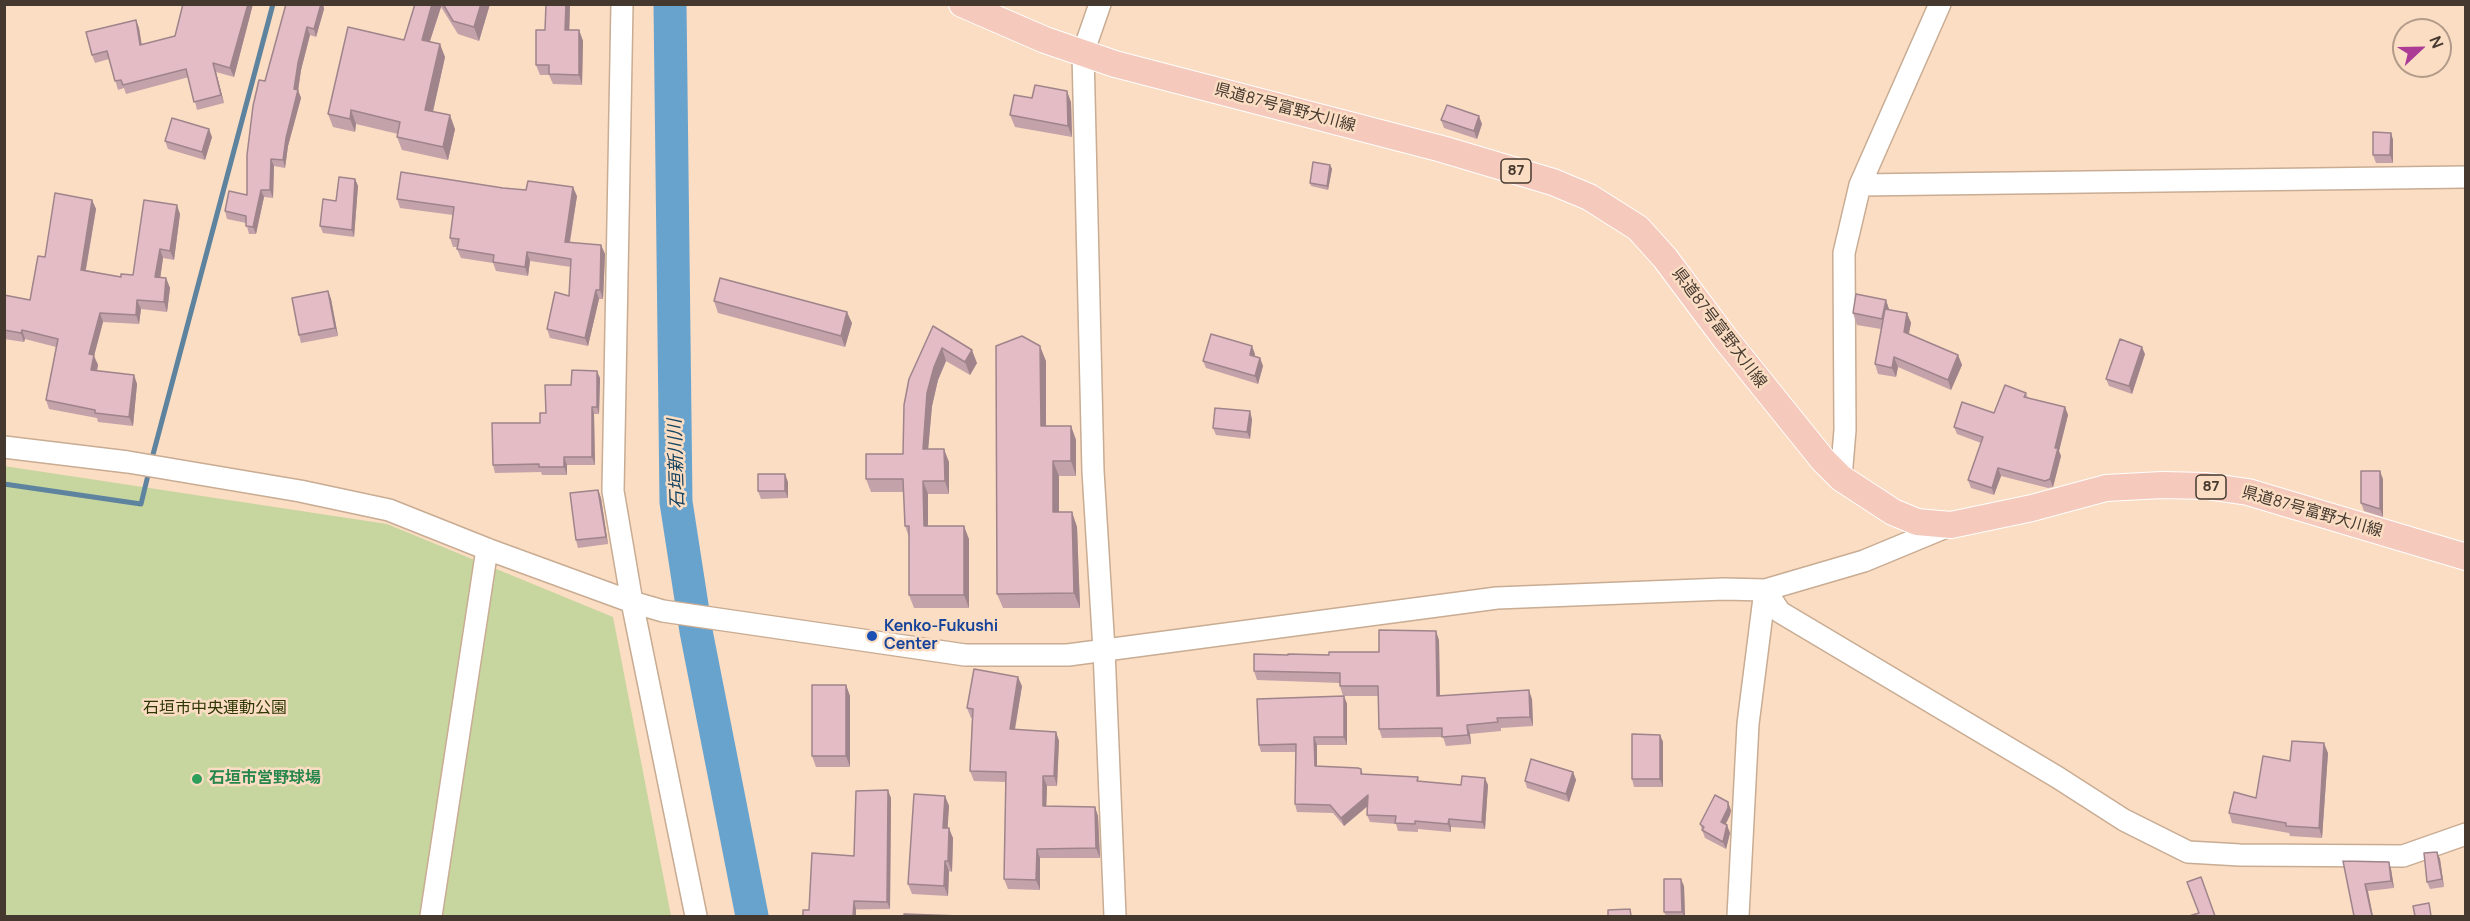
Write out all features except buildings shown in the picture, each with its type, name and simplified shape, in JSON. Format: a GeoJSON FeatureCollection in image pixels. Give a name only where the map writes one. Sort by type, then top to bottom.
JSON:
{"type":"FeatureCollection","features":[{"type":"Feature","properties":{"kind":"main road","name":"県道87号富野大川線"},"geometry":{"type":"LineString","coordinates":[[962,4],[1045,40],[1115,64],[1442,149],[1553,182],[1614,211],[1638,228],[1665,258],[1793,425],[1841,478],[1901,515],[1917,522],[1951,525],[2032,508],[2106,488],[2162,485],[2206,486],[2248,492],[2466,557]]}},
{"type":"Feature","properties":{"kind":"street"},"geometry":{"type":"LineString","coordinates":[[622,4],[612,491],[632,602],[696,916]]}},
{"type":"Feature","properties":{"kind":"street"},"geometry":{"type":"LineString","coordinates":[[1100,4],[1083,53],[1093,471],[1104,650],[1115,916]]}},
{"type":"Feature","properties":{"kind":"street"},"geometry":{"type":"LineString","coordinates":[[1841,478],[1845,430],[1844,253],[1860,185],[1940,4]]}},
{"type":"Feature","properties":{"kind":"street"},"geometry":{"type":"LineString","coordinates":[[1860,185],[2466,177]]}},
{"type":"Feature","properties":{"kind":"street"},"geometry":{"type":"LineString","coordinates":[[4,447],[128,462],[300,490],[389,510],[487,549],[632,602],[663,611],[965,655],[1068,655],[1497,598],[1724,588],[1765,590],[1864,561],[1951,525]]}},
{"type":"Feature","properties":{"kind":"street"},"geometry":{"type":"LineString","coordinates":[[431,916],[487,549]]}},
{"type":"Feature","properties":{"kind":"street"},"geometry":{"type":"LineString","coordinates":[[1765,590],[1780,612],[2124,820],[2188,852],[2240,855],[2403,856],[2466,834]]}},
{"type":"Feature","properties":{"kind":"street"},"geometry":{"type":"LineString","coordinates":[[1738,916],[1748,724],[1765,590]]}},
{"type":"Feature","properties":{"kind":"green space","name":"石垣市中央運動公園"},"geometry":{"type":"Polygon","coordinates":[[[4,466],[387,524],[613,617],[671,916],[5,916],[4,466]]]}},
{"type":"Feature","properties":{"kind":"waterway"},"geometry":{"type":"LineString","coordinates":[[151,462],[273,4]]}},
{"type":"Feature","properties":{"kind":"waterway","name":"石垣新川川"},"geometry":{"type":"LineString","coordinates":[[670,4],[676,502],[696,631],[752,916]]}},
{"type":"Feature","properties":{"kind":"waterway"},"geometry":{"type":"LineString","coordinates":[[4,484],[141,504],[149,471]]}},
{"type":"Feature","properties":{"kind":"place","name":"Kenko-Fukushi Center"},"geometry":{"type":"Point","coordinates":[872,636]}},
{"type":"Feature","properties":{"kind":"place","name":"石垣市営野球場"},"geometry":{"type":"Point","coordinates":[197,779]}}]}
